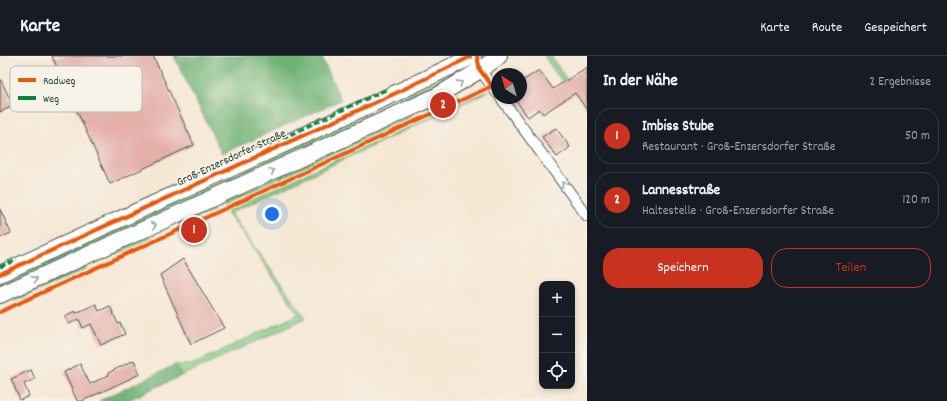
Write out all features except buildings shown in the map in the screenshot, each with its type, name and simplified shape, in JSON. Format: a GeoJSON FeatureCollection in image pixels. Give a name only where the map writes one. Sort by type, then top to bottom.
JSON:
{"type":"FeatureCollection","features":[{"type":"Feature","properties":{"kind":"main road","name":"Groß-Enzersdorfer Straße"},"geometry":{"type":"LineString","coordinates":[[0,274],[389,96],[470,56]]}},
{"type":"Feature","properties":{"kind":"main road"},"geometry":{"type":"LineString","coordinates":[[0,295],[437,96],[480,70],[499,56]]}},
{"type":"Feature","properties":{"kind":"street"},"geometry":{"type":"LineString","coordinates":[[470,56],[491,85]]}},
{"type":"Feature","properties":{"kind":"street"},"geometry":{"type":"LineString","coordinates":[[505,104],[587,216]]}},
{"type":"Feature","properties":{"kind":"green space"},"geometry":{"type":"Polygon","coordinates":[[[174,56],[321,56],[341,100],[222,154],[174,56]]]}},
{"type":"Feature","properties":{"kind":"green space"},"geometry":{"type":"Polygon","coordinates":[[[544,56],[551,56],[567,80],[563,83],[544,56]]]}},
{"type":"Feature","properties":{"kind":"green space"},"geometry":{"type":"Polygon","coordinates":[[[444,77],[444,80],[387,108],[367,121],[0,290],[0,282],[347,124],[444,77]]]}},
{"type":"Feature","properties":{"kind":"green space"},"geometry":{"type":"Polygon","coordinates":[[[488,90],[489,91],[230,213],[306,318],[181,376],[175,365],[191,365],[299,314],[226,210],[488,90]]]}},
{"type":"Feature","properties":{"kind":"green space"},"geometry":{"type":"Polygon","coordinates":[[[411,115],[413,119],[224,205],[224,202],[411,115]]]}},
{"type":"Feature","properties":{"kind":"green space"},"geometry":{"type":"Polygon","coordinates":[[[210,207],[214,210],[178,227],[180,221],[210,207]]]}},
{"type":"Feature","properties":{"kind":"green space"},"geometry":{"type":"Polygon","coordinates":[[[149,236],[153,238],[115,255],[116,250],[149,236]]]}},
{"type":"Feature","properties":{"kind":"green space"},"geometry":{"type":"Polygon","coordinates":[[[86,264],[86,269],[15,301],[13,298],[86,264]]]}},
{"type":"Feature","properties":{"kind":"green space"},"geometry":{"type":"Polygon","coordinates":[[[175,365],[181,376],[126,401],[99,401],[175,365]]]}},
{"type":"Feature","properties":{"kind":"marked path"},"geometry":{"type":"LineString","coordinates":[[266,146],[388,89]]}},
{"type":"Feature","properties":{"kind":"marked path"},"geometry":{"type":"LineString","coordinates":[[0,267],[17,260]]}},
{"type":"Feature","properties":{"kind":"cycle path"},"geometry":{"type":"LineString","coordinates":[[0,312],[492,86],[480,70],[477,56]]}},
{"type":"Feature","properties":{"kind":"cycle path"},"geometry":{"type":"LineString","coordinates":[[0,274],[396,93],[470,57]]}},
{"type":"Feature","properties":{"kind":"place","name":"Lannesstraße"},"geometry":{"type":"Point","coordinates":[443,105]}},
{"type":"Feature","properties":{"kind":"place","name":"Imbiss Stube"},"geometry":{"type":"Point","coordinates":[194,230]}}]}
